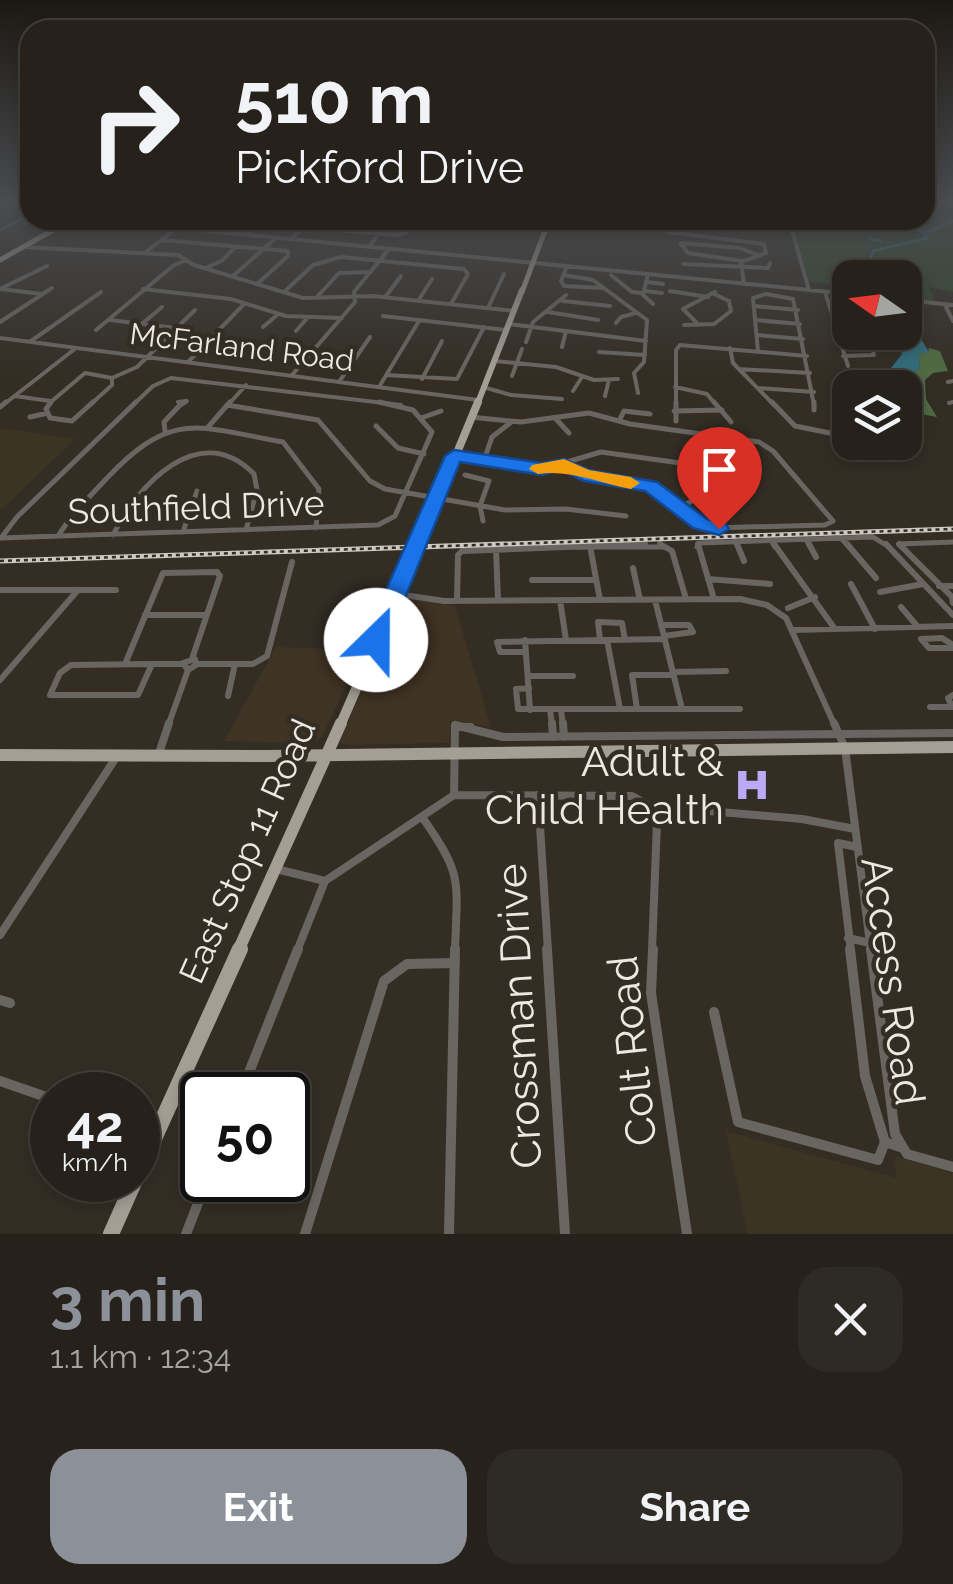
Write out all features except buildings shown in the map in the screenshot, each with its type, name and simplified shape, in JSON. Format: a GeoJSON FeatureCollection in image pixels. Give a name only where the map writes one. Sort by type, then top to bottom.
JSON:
{"type":"FeatureCollection","features":[{"type":"Feature","properties":{"kind":"main road","name":"East Stop 11 Road"},"geometry":{"type":"LineString","coordinates":[[160,1124],[396,593],[535,259]]}},
{"type":"Feature","properties":{"kind":"main road"},"geometry":{"type":"LineString","coordinates":[[0,754],[953,747]]}},
{"type":"Feature","properties":{"kind":"main road","name":"East Stop 11 Road"},"geometry":{"type":"LineString","coordinates":[[111,1234],[125,1202]]}},
{"type":"Feature","properties":{"kind":"street"},"geometry":{"type":"LineString","coordinates":[[204,268],[223,259]]}},
{"type":"Feature","properties":{"kind":"street"},"geometry":{"type":"LineString","coordinates":[[232,277],[253,259]]}},
{"type":"Feature","properties":{"kind":"street"},"geometry":{"type":"LineString","coordinates":[[256,284],[285,259]]}},
{"type":"Feature","properties":{"kind":"street"},"geometry":{"type":"LineString","coordinates":[[283,292],[312,266],[337,259]]}},
{"type":"Feature","properties":{"kind":"street"},"geometry":{"type":"LineString","coordinates":[[364,259],[467,272],[451,304]]}},
{"type":"Feature","properties":{"kind":"street"},"geometry":{"type":"LineString","coordinates":[[491,259],[567,266],[663,284]]}},
{"type":"Feature","properties":{"kind":"street"},"geometry":{"type":"LineString","coordinates":[[728,259],[749,259]]}},
{"type":"Feature","properties":{"kind":"street"},"geometry":{"type":"LineString","coordinates":[[800,259],[809,290]]}},
{"type":"Feature","properties":{"kind":"street"},"geometry":{"type":"LineString","coordinates":[[96,330],[143,289],[186,260],[315,299],[386,297],[514,311]]}},
{"type":"Feature","properties":{"kind":"street"},"geometry":{"type":"LineString","coordinates":[[292,376],[342,318],[381,260]]}},
{"type":"Feature","properties":{"kind":"street"},"geometry":{"type":"LineString","coordinates":[[742,261],[744,284]]}},
{"type":"Feature","properties":{"kind":"street"},"geometry":{"type":"LineString","coordinates":[[683,264],[742,270],[766,269],[770,262]]}},
{"type":"Feature","properties":{"kind":"street"},"geometry":{"type":"LineString","coordinates":[[0,289],[48,266]]}},
{"type":"Feature","properties":{"kind":"street"},"geometry":{"type":"LineString","coordinates":[[567,266],[562,284],[575,289],[603,288]]}},
{"type":"Feature","properties":{"kind":"street"},"geometry":{"type":"LineString","coordinates":[[315,299],[337,274],[371,272]]}},
{"type":"Feature","properties":{"kind":"street"},"geometry":{"type":"LineString","coordinates":[[14,274],[20,278]]}},
{"type":"Feature","properties":{"kind":"street"},"geometry":{"type":"LineString","coordinates":[[488,308],[504,274]]}},
{"type":"Feature","properties":{"kind":"street"},"geometry":{"type":"LineString","coordinates":[[564,275],[589,279],[648,322],[643,363],[634,373],[638,393]]}},
{"type":"Feature","properties":{"kind":"street"},"geometry":{"type":"LineString","coordinates":[[662,293],[632,292],[610,275],[832,293]]}},
{"type":"Feature","properties":{"kind":"street"},"geometry":{"type":"LineString","coordinates":[[386,297],[401,276]]}},
{"type":"Feature","properties":{"kind":"street"},"geometry":{"type":"LineString","coordinates":[[647,278],[644,292],[653,304]]}},
{"type":"Feature","properties":{"kind":"street"},"geometry":{"type":"LineString","coordinates":[[418,300],[432,279]]}},
{"type":"Feature","properties":{"kind":"street"},"geometry":{"type":"LineString","coordinates":[[698,324],[683,309],[711,294],[714,281]]}},
{"type":"Feature","properties":{"kind":"street"},"geometry":{"type":"LineString","coordinates":[[174,292],[184,285]]}},
{"type":"Feature","properties":{"kind":"street"},"geometry":{"type":"LineString","coordinates":[[773,287],[774,294]]}},
{"type":"Feature","properties":{"kind":"street"},"geometry":{"type":"LineString","coordinates":[[0,322],[52,288]]}},
{"type":"Feature","properties":{"kind":"street"},"geometry":{"type":"LineString","coordinates":[[0,289],[42,294]]}},
{"type":"Feature","properties":{"kind":"street"},"geometry":{"type":"LineString","coordinates":[[143,289],[245,304],[278,314],[342,318]]}},
{"type":"Feature","properties":{"kind":"street"},"geometry":{"type":"LineString","coordinates":[[670,291],[711,294],[728,300],[733,309],[715,324],[684,324]]}},
{"type":"Feature","properties":{"kind":"street"},"geometry":{"type":"LineString","coordinates":[[30,342],[101,292]]}},
{"type":"Feature","properties":{"kind":"street"},"geometry":{"type":"LineString","coordinates":[[825,292],[848,366]]}},
{"type":"Feature","properties":{"kind":"street"},"geometry":{"type":"LineString","coordinates":[[758,350],[754,296],[774,294],[793,299],[814,392],[814,410]]}},
{"type":"Feature","properties":{"kind":"street"},"geometry":{"type":"LineString","coordinates":[[526,342],[532,326],[564,298],[610,306]]}},
{"type":"Feature","properties":{"kind":"street"},"geometry":{"type":"LineString","coordinates":[[828,301],[832,302]]}},
{"type":"Feature","properties":{"kind":"street"},"geometry":{"type":"LineString","coordinates":[[922,302],[953,305]]}},
{"type":"Feature","properties":{"kind":"street"},"geometry":{"type":"LineString","coordinates":[[188,362],[245,304]]}},
{"type":"Feature","properties":{"kind":"street"},"geometry":{"type":"LineString","coordinates":[[944,304],[953,321]]}},
{"type":"Feature","properties":{"kind":"street"},"geometry":{"type":"LineString","coordinates":[[754,306],[798,310]]}},
{"type":"Feature","properties":{"kind":"street"},"geometry":{"type":"LineString","coordinates":[[130,334],[162,307]]}},
{"type":"Feature","properties":{"kind":"street"},"geometry":{"type":"LineString","coordinates":[[48,412],[52,401],[86,373],[112,378],[136,368],[195,310]]}},
{"type":"Feature","properties":{"kind":"street"},"geometry":{"type":"LineString","coordinates":[[547,312],[598,320]]}},
{"type":"Feature","properties":{"kind":"street"},"geometry":{"type":"LineString","coordinates":[[616,323],[622,316],[638,312]]}},
{"type":"Feature","properties":{"kind":"street"},"geometry":{"type":"LineString","coordinates":[[263,327],[278,314]]}},
{"type":"Feature","properties":{"kind":"street"},"geometry":{"type":"LineString","coordinates":[[383,316],[484,328],[532,326],[646,341]]}},
{"type":"Feature","properties":{"kind":"street"},"geometry":{"type":"LineString","coordinates":[[296,332],[308,317]]}},
{"type":"Feature","properties":{"kind":"street"},"geometry":{"type":"LineString","coordinates":[[109,320],[176,328]]}},
{"type":"Feature","properties":{"kind":"street"},"geometry":{"type":"LineString","coordinates":[[755,320],[800,324]]}},
{"type":"Feature","properties":{"kind":"street"},"geometry":{"type":"LineString","coordinates":[[379,387],[418,321]]}},
{"type":"Feature","properties":{"kind":"street"},"geometry":{"type":"LineString","coordinates":[[386,375],[447,381],[461,376],[484,328]]}},
{"type":"Feature","properties":{"kind":"street"},"geometry":{"type":"LineString","coordinates":[[562,347],[566,332]]}},
{"type":"Feature","properties":{"kind":"street"},"geometry":{"type":"LineString","coordinates":[[757,335],[804,340]]}},
{"type":"Feature","properties":{"kind":"street"},"geometry":{"type":"LineString","coordinates":[[339,382],[370,336]]}},
{"type":"Feature","properties":{"kind":"street","name":"McFarland Road"},"geometry":{"type":"LineString","coordinates":[[0,338],[478,400]]}},
{"type":"Feature","properties":{"kind":"street"},"geometry":{"type":"LineString","coordinates":[[422,379],[442,341]]}},
{"type":"Feature","properties":{"kind":"street"},"geometry":{"type":"LineString","coordinates":[[676,422],[676,350],[681,345],[806,356]]}},
{"type":"Feature","properties":{"kind":"street"},"geometry":{"type":"LineString","coordinates":[[0,407],[76,348]]}},
{"type":"Feature","properties":{"kind":"street"},"geometry":{"type":"LineString","coordinates":[[730,348],[730,358],[739,369],[800,428],[832,434]]}},
{"type":"Feature","properties":{"kind":"street"},"geometry":{"type":"LineString","coordinates":[[512,376],[522,349]]}},
{"type":"Feature","properties":{"kind":"street"},"geometry":{"type":"LineString","coordinates":[[843,356],[865,358],[875,354],[874,350]]}},
{"type":"Feature","properties":{"kind":"street"},"geometry":{"type":"LineString","coordinates":[[599,352],[644,355]]}},
{"type":"Feature","properties":{"kind":"street"},"geometry":{"type":"LineString","coordinates":[[494,361],[556,366],[583,377],[618,379]]}},
{"type":"Feature","properties":{"kind":"street"},"geometry":{"type":"LineString","coordinates":[[208,380],[220,366]]}},
{"type":"Feature","properties":{"kind":"street"},"geometry":{"type":"LineString","coordinates":[[739,369],[810,373]]}},
{"type":"Feature","properties":{"kind":"street"},"geometry":{"type":"LineString","coordinates":[[573,391],[583,377]]}},
{"type":"Feature","properties":{"kind":"street"},"geometry":{"type":"LineString","coordinates":[[48,412],[53,420],[70,422],[112,384],[112,378]]}},
{"type":"Feature","properties":{"kind":"street"},"geometry":{"type":"LineString","coordinates":[[0,538],[152,387],[169,378],[404,406],[432,432],[406,492]]}},
{"type":"Feature","properties":{"kind":"street"},"geometry":{"type":"LineString","coordinates":[[605,396],[609,380]]}},
{"type":"Feature","properties":{"kind":"street"},"geometry":{"type":"LineString","coordinates":[[348,398],[358,384]]}},
{"type":"Feature","properties":{"kind":"street"},"geometry":{"type":"LineString","coordinates":[[207,428],[246,385]]}},
{"type":"Feature","properties":{"kind":"street"},"geometry":{"type":"LineString","coordinates":[[483,387],[522,396],[562,398]]}},
{"type":"Feature","properties":{"kind":"street"},"geometry":{"type":"LineString","coordinates":[[675,387],[704,392],[731,422]]}},
{"type":"Feature","properties":{"kind":"street"},"geometry":{"type":"LineString","coordinates":[[522,396],[526,388]]}},
{"type":"Feature","properties":{"kind":"street"},"geometry":{"type":"LineString","coordinates":[[758,388],[814,392]]}},
{"type":"Feature","properties":{"kind":"street"},"geometry":{"type":"LineString","coordinates":[[15,396],[52,401]]}},
{"type":"Feature","properties":{"kind":"street"},"geometry":{"type":"LineString","coordinates":[[545,406],[549,397]]}},
{"type":"Feature","properties":{"kind":"street"},"geometry":{"type":"LineString","coordinates":[[165,431],[164,421],[180,405]]}},
{"type":"Feature","properties":{"kind":"street"},"geometry":{"type":"LineString","coordinates":[[228,406],[318,420],[374,484],[480,506],[626,516]]}},
{"type":"Feature","properties":{"kind":"street"},"geometry":{"type":"LineString","coordinates":[[674,410],[722,410]]}},
{"type":"Feature","properties":{"kind":"street"},"geometry":{"type":"LineString","coordinates":[[421,418],[441,411]]}},
{"type":"Feature","properties":{"kind":"street"},"geometry":{"type":"LineString","coordinates":[[620,421],[624,411],[650,414]]}},
{"type":"Feature","properties":{"kind":"street"},"geometry":{"type":"LineString","coordinates":[[30,418],[48,412]]}},
{"type":"Feature","properties":{"kind":"street"},"geometry":{"type":"LineString","coordinates":[[470,418],[510,422],[587,413],[762,444],[832,516],[832,522],[825,526],[720,529],[701,524],[650,486],[584,475],[564,464]]}},
{"type":"Feature","properties":{"kind":"street"},"geometry":{"type":"LineString","coordinates":[[554,418],[569,432]]}},
{"type":"Feature","properties":{"kind":"street"},"geometry":{"type":"LineString","coordinates":[[484,460],[492,438],[508,428],[510,422]]}},
{"type":"Feature","properties":{"kind":"street"},"geometry":{"type":"LineString","coordinates":[[376,426],[399,448],[424,454]]}},
{"type":"Feature","properties":{"kind":"street"},"geometry":{"type":"LineString","coordinates":[[58,537],[71,516],[138,445],[165,431],[207,428],[272,437],[285,443],[318,489],[316,528]]}},
{"type":"Feature","properties":{"kind":"street"},"geometry":{"type":"LineString","coordinates":[[454,456],[533,468],[564,464],[584,454],[601,452],[702,466],[700,498],[680,508]]}},
{"type":"Feature","properties":{"kind":"street"},"geometry":{"type":"LineString","coordinates":[[114,534],[124,514],[173,462],[198,455],[247,466],[257,487],[246,530]]}},
{"type":"Feature","properties":{"kind":"street"},"geometry":{"type":"LineString","coordinates":[[529,479],[533,468]]}},
{"type":"Feature","properties":{"kind":"street"},"geometry":{"type":"LineString","coordinates":[[464,474],[489,481],[480,506],[483,521]]}},
{"type":"Feature","properties":{"kind":"street"},"geometry":{"type":"LineString","coordinates":[[686,477],[738,487]]}},
{"type":"Feature","properties":{"kind":"street"},"geometry":{"type":"LineString","coordinates":[[183,532],[197,491]]}},
{"type":"Feature","properties":{"kind":"street","name":"Southfield Drive"},"geometry":{"type":"LineString","coordinates":[[0,538],[373,526],[392,518],[406,492]]}},
{"type":"Feature","properties":{"kind":"street"},"geometry":{"type":"LineString","coordinates":[[714,599],[698,544],[874,537],[882,540],[953,615]]}},
{"type":"Feature","properties":{"kind":"street"},"geometry":{"type":"LineString","coordinates":[[840,538],[876,578]]}},
{"type":"Feature","properties":{"kind":"street"},"geometry":{"type":"LineString","coordinates":[[806,539],[816,557]]}},
{"type":"Feature","properties":{"kind":"street"},"geometry":{"type":"LineString","coordinates":[[770,540],[782,562],[816,597],[835,629]]}},
{"type":"Feature","properties":{"kind":"street"},"geometry":{"type":"LineString","coordinates":[[735,541],[744,561]]}},
{"type":"Feature","properties":{"kind":"street"},"geometry":{"type":"LineString","coordinates":[[953,542],[900,545],[953,599]]}},
{"type":"Feature","properties":{"kind":"street"},"geometry":{"type":"LineString","coordinates":[[457,601],[459,552],[590,546],[667,546],[672,551],[686,599]]}},
{"type":"Feature","properties":{"kind":"street"},"geometry":{"type":"LineString","coordinates":[[590,546],[600,600]]}},
{"type":"Feature","properties":{"kind":"street"},"geometry":{"type":"LineString","coordinates":[[496,549],[498,601]]}},
{"type":"Feature","properties":{"kind":"street"},"geometry":{"type":"LineString","coordinates":[[152,664],[137,695],[50,695],[66,666],[152,664],[185,667],[194,661],[262,661],[270,652],[292,562]]}},
{"type":"Feature","properties":{"kind":"street"},"geometry":{"type":"LineString","coordinates":[[633,568],[640,600]]}},
{"type":"Feature","properties":{"kind":"street"},"geometry":{"type":"LineString","coordinates":[[124,664],[164,573],[219,573],[194,661]]}},
{"type":"Feature","properties":{"kind":"street"},"geometry":{"type":"LineString","coordinates":[[708,579],[770,584]]}},
{"type":"Feature","properties":{"kind":"street"},"geometry":{"type":"LineString","coordinates":[[532,580],[596,580]]}},
{"type":"Feature","properties":{"kind":"street"},"geometry":{"type":"LineString","coordinates":[[852,584],[875,629]]}},
{"type":"Feature","properties":{"kind":"street"},"geometry":{"type":"LineString","coordinates":[[880,592],[924,584]]}},
{"type":"Feature","properties":{"kind":"street"},"geometry":{"type":"LineString","coordinates":[[938,586],[953,586]]}},
{"type":"Feature","properties":{"kind":"street"},"geometry":{"type":"LineString","coordinates":[[0,590],[116,590]]}},
{"type":"Feature","properties":{"kind":"street"},"geometry":{"type":"LineString","coordinates":[[0,680],[78,590]]}},
{"type":"Feature","properties":{"kind":"street"},"geometry":{"type":"LineString","coordinates":[[396,593],[457,601],[714,599],[760,602],[779,612],[794,630],[845,748],[895,1134],[907,1154],[953,1168]]}},
{"type":"Feature","properties":{"kind":"street"},"geometry":{"type":"LineString","coordinates":[[788,608],[816,597]]}},
{"type":"Feature","properties":{"kind":"street"},"geometry":{"type":"LineString","coordinates":[[560,600],[566,640]]}},
{"type":"Feature","properties":{"kind":"street"},"geometry":{"type":"LineString","coordinates":[[655,600],[682,709]]}},
{"type":"Feature","properties":{"kind":"street"},"geometry":{"type":"LineString","coordinates":[[902,607],[919,628]]}},
{"type":"Feature","properties":{"kind":"street"},"geometry":{"type":"LineString","coordinates":[[145,616],[206,615]]}},
{"type":"Feature","properties":{"kind":"street"},"geometry":{"type":"LineString","coordinates":[[620,709],[598,624],[601,620],[621,622],[626,640]]}},
{"type":"Feature","properties":{"kind":"street"},"geometry":{"type":"LineString","coordinates":[[526,652],[501,652],[497,644],[664,638],[694,632],[690,625],[661,625]]}},
{"type":"Feature","properties":{"kind":"street"},"geometry":{"type":"LineString","coordinates":[[794,630],[953,626]]}},
{"type":"Feature","properties":{"kind":"street"},"geometry":{"type":"LineString","coordinates":[[525,640],[530,710]]}},
{"type":"Feature","properties":{"kind":"street"},"geometry":{"type":"LineString","coordinates":[[228,696],[236,664]]}},
{"type":"Feature","properties":{"kind":"street"},"geometry":{"type":"LineString","coordinates":[[159,754],[185,667]]}},
{"type":"Feature","properties":{"kind":"street"},"geometry":{"type":"LineString","coordinates":[[637,709],[632,675],[726,671]]}},
{"type":"Feature","properties":{"kind":"street"},"geometry":{"type":"LineString","coordinates":[[528,676],[573,676]]}},
{"type":"Feature","properties":{"kind":"street"},"geometry":{"type":"LineString","coordinates":[[528,688],[516,689],[518,709],[740,709]]}},
{"type":"Feature","properties":{"kind":"street"},"geometry":{"type":"LineString","coordinates":[[930,707],[953,707],[948,698],[953,696]]}},
{"type":"Feature","properties":{"kind":"street"},"geometry":{"type":"LineString","coordinates":[[550,709],[553,737]]}},
{"type":"Feature","properties":{"kind":"street"},"geometry":{"type":"LineString","coordinates":[[561,709],[564,737]]}},
{"type":"Feature","properties":{"kind":"street"},"geometry":{"type":"LineString","coordinates":[[454,795],[456,726],[471,726],[501,737],[953,733]]}},
{"type":"Feature","properties":{"kind":"street"},"geometry":{"type":"LineString","coordinates":[[0,935],[118,754]]}},
{"type":"Feature","properties":{"kind":"street"},"geometry":{"type":"LineString","coordinates":[[249,1072],[324,881],[454,795],[538,794]]}},
{"type":"Feature","properties":{"kind":"street","name":"Colt Road"},"geometry":{"type":"LineString","coordinates":[[538,794],[634,796],[648,803],[657,822],[651,993],[687,1234]]}},
{"type":"Feature","properties":{"kind":"street","name":"Crossman Drive"},"geometry":{"type":"LineString","coordinates":[[538,794],[565,1234]]}},
{"type":"Feature","properties":{"kind":"street"},"geometry":{"type":"LineString","coordinates":[[708,811],[788,817],[855,830]]}},
{"type":"Feature","properties":{"kind":"street"},"geometry":{"type":"LineString","coordinates":[[422,817],[456,870],[449,1234]]}},
{"type":"Feature","properties":{"kind":"street","name":"Access Road"},"geometry":{"type":"LineString","coordinates":[[857,847],[838,843],[865,1076],[885,1142]]}},
{"type":"Feature","properties":{"kind":"street"},"geometry":{"type":"LineString","coordinates":[[274,868],[324,881]]}},
{"type":"Feature","properties":{"kind":"street"},"geometry":{"type":"LineString","coordinates":[[848,938],[870,943]]}},
{"type":"Feature","properties":{"kind":"street"},"geometry":{"type":"LineString","coordinates":[[305,1234],[384,981],[407,964],[455,964]]}},
{"type":"Feature","properties":{"kind":"street"},"geometry":{"type":"LineString","coordinates":[[714,1012],[738,1122],[878,1160],[885,1142],[901,1148]]}},
{"type":"Feature","properties":{"kind":"street"},"geometry":{"type":"LineString","coordinates":[[0,1082],[30,1092]]}},
{"type":"Feature","properties":{"kind":"street"},"geometry":{"type":"LineString","coordinates":[[186,1234],[198,1202]]}},
{"type":"Feature","properties":{"kind":"shaded area"},"geometry":{"type":"Polygon","coordinates":[[[0,428],[75,439],[2,509],[0,509],[0,428]]]}},
{"type":"Feature","properties":{"kind":"shaded area"},"geometry":{"type":"Polygon","coordinates":[[[400,597],[455,606],[491,727],[450,721],[449,743],[340,742],[400,597]]]}},
{"type":"Feature","properties":{"kind":"shaded area"},"geometry":{"type":"Polygon","coordinates":[[[276,647],[363,650],[322,737],[311,743],[224,741],[276,647]]]}},
{"type":"Feature","properties":{"kind":"shaded area"},"geometry":{"type":"Polygon","coordinates":[[[726,1131],[896,1178],[895,1156],[953,1173],[953,1234],[748,1234],[726,1131]]]}},
{"type":"Feature","properties":{"kind":"green space"},"geometry":{"type":"Polygon","coordinates":[[[803,259],[953,259],[953,292],[929,287],[935,301],[922,300],[922,260],[832,260],[831,284],[810,282],[803,259]]]}},
{"type":"Feature","properties":{"kind":"green space"},"geometry":{"type":"Polygon","coordinates":[[[929,348],[940,351],[948,371],[933,373],[925,380],[926,399],[937,417],[922,414],[922,370],[917,370],[917,354],[928,352],[929,348]]]}},
{"type":"Feature","properties":{"kind":"water"},"geometry":{"type":"Polygon","coordinates":[[[922,341],[929,352],[918,354],[917,370],[884,370],[891,368],[902,350],[922,350],[922,341]]]}},
{"type":"Feature","properties":{"kind":"railway"},"geometry":{"type":"LineString","coordinates":[[0,561],[953,529]]}},
{"type":"Feature","properties":{"kind":"slow traffic"},"geometry":{"type":"LineString","coordinates":[[538,469],[564,464],[584,475],[631,483]]}},
{"type":"Feature","properties":{"kind":"place","name":"Adult & Child Health"},"geometry":{"type":"Point","coordinates":[752,785]}},
{"type":"Feature","properties":{"kind":"route"},"geometry":{"type":"LineString","coordinates":[[376,640],[454,456],[542,469],[564,464],[584,475],[650,486],[700,523],[719,529]]}}]}
